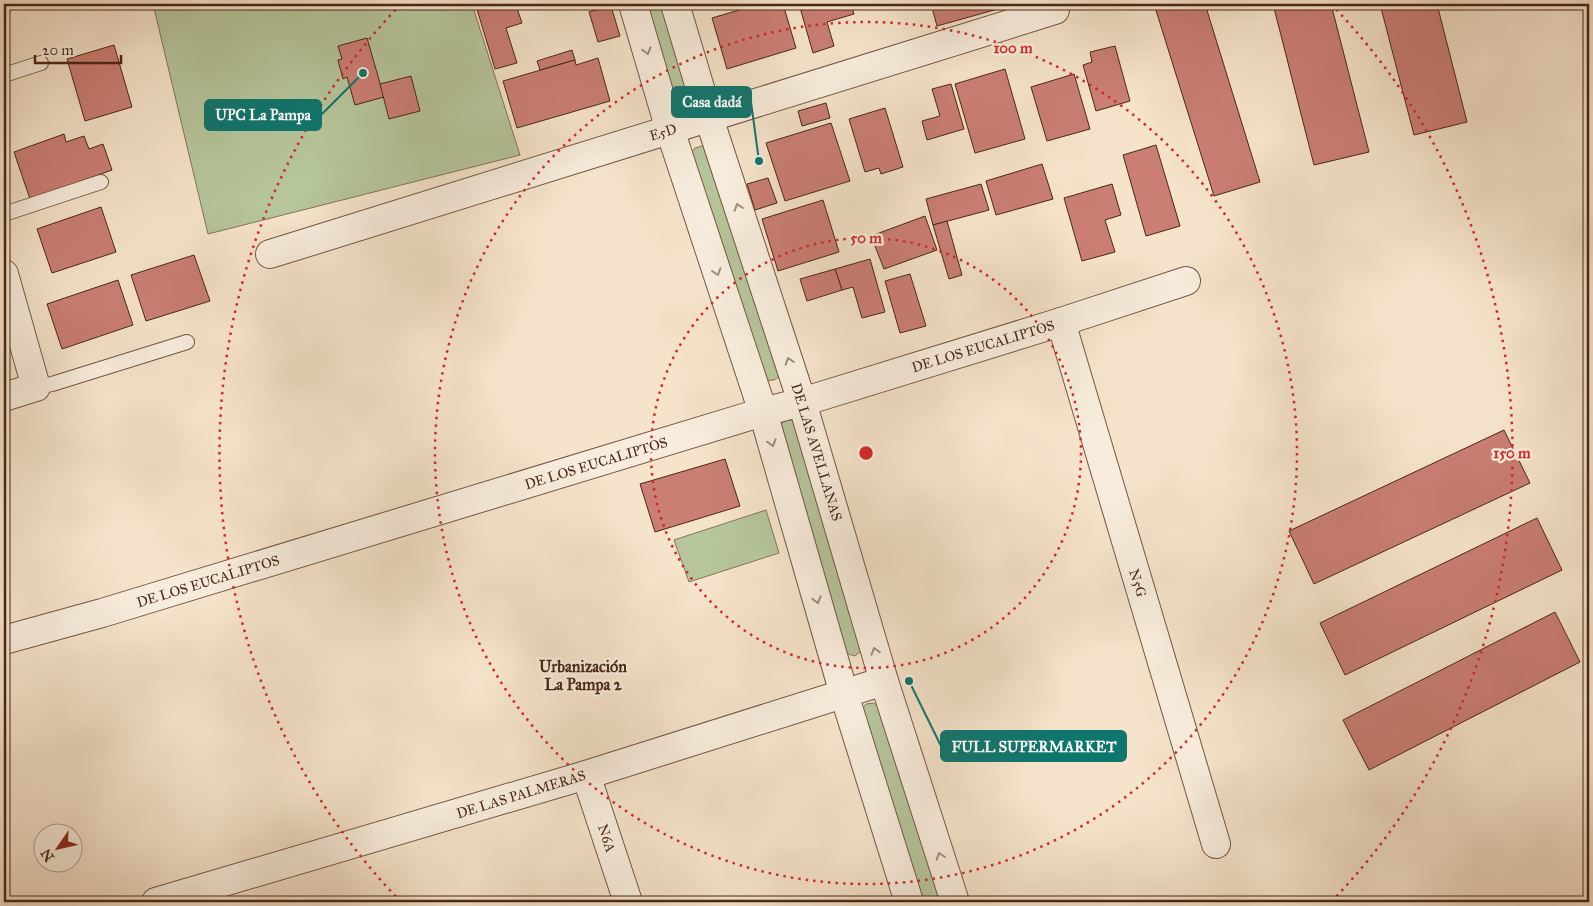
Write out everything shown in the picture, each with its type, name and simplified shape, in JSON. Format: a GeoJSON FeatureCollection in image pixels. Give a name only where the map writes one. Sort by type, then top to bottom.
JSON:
{"type":"FeatureCollection","features":[{"type":"Feature","properties":{"kind":"street"},"geometry":{"type":"LineString","coordinates":[[633,4],[670,130],[763,412],[844,694],[909,902]]}},
{"type":"Feature","properties":{"kind":"street","name":"DE LAS AVELLANAS"},"geometry":{"type":"LineString","coordinates":[[674,4],[709,118],[802,402],[884,681],[954,902]]}},
{"type":"Feature","properties":{"kind":"street","name":"E5D"},"geometry":{"type":"LineString","coordinates":[[270,254],[1055,10]]}},
{"type":"Feature","properties":{"kind":"street"},"geometry":{"type":"LineString","coordinates":[[4,274],[36,387],[4,397]]}},
{"type":"Feature","properties":{"kind":"street","name":"DE LOS EUCALIPTOS"},"geometry":{"type":"LineString","coordinates":[[4,640],[111,611],[763,412],[802,402],[1061,322],[1186,281]]}},
{"type":"Feature","properties":{"kind":"street","name":"N5G"},"geometry":{"type":"LineString","coordinates":[[1061,322],[1216,844]]}},
{"type":"Feature","properties":{"kind":"street","name":"DE LAS PALMERAS"},"geometry":{"type":"LineString","coordinates":[[156,902],[586,775],[884,681]]}},
{"type":"Feature","properties":{"kind":"street","name":"N6A"},"geometry":{"type":"LineString","coordinates":[[586,775],[628,902]]}},
{"type":"Feature","properties":{"kind":"lane"},"geometry":{"type":"LineString","coordinates":[[4,75],[41,63]]}},
{"type":"Feature","properties":{"kind":"lane"},"geometry":{"type":"LineString","coordinates":[[4,214],[101,182]]}},
{"type":"Feature","properties":{"kind":"lane"},"geometry":{"type":"LineString","coordinates":[[36,387],[52,384],[188,342]]}},
{"type":"Feature","properties":{"kind":"green space"},"geometry":{"type":"Polygon","coordinates":[[[153,4],[472,4],[520,155],[208,234],[153,4]]]}},
{"type":"Feature","properties":{"kind":"green space"},"geometry":{"type":"Polygon","coordinates":[[[641,4],[664,4],[691,102],[684,108],[676,107],[641,4]]]}},
{"type":"Feature","properties":{"kind":"green space"},"geometry":{"type":"Polygon","coordinates":[[[706,147],[781,373],[777,379],[766,380],[691,153],[695,148],[706,147]]]}},
{"type":"Feature","properties":{"kind":"green space"},"geometry":{"type":"Polygon","coordinates":[[[784,421],[794,421],[863,649],[855,656],[845,653],[778,429],[784,421]]]}},
{"type":"Feature","properties":{"kind":"green space"},"geometry":{"type":"Polygon","coordinates":[[[766,510],[779,553],[689,582],[674,540],[766,510]]]}},
{"type":"Feature","properties":{"kind":"green space"},"geometry":{"type":"Polygon","coordinates":[[[873,703],[879,706],[942,902],[919,902],[860,713],[866,704],[873,703]]]}},
{"type":"Feature","properties":{"kind":"building"},"geometry":{"type":"Polygon","coordinates":[[[499,4],[500,9],[516,5],[522,23],[506,28],[517,63],[495,69],[476,6],[499,4]]]}},
{"type":"Feature","properties":{"kind":"building"},"geometry":{"type":"Polygon","coordinates":[[[759,4],[783,4],[796,48],[727,69],[712,18],[759,4]]]}},
{"type":"Feature","properties":{"kind":"building"},"geometry":{"type":"Polygon","coordinates":[[[799,4],[851,4],[854,14],[827,22],[834,46],[813,53],[799,4]]]}},
{"type":"Feature","properties":{"kind":"building"},"geometry":{"type":"Polygon","coordinates":[[[931,4],[996,4],[998,9],[937,26],[931,4]]]}},
{"type":"Feature","properties":{"kind":"building"},"geometry":{"type":"Polygon","coordinates":[[[1154,4],[1205,4],[1260,182],[1214,196],[1154,4]]]}},
{"type":"Feature","properties":{"kind":"building"},"geometry":{"type":"Polygon","coordinates":[[[1273,4],[1331,4],[1369,152],[1314,165],[1273,4]]]}},
{"type":"Feature","properties":{"kind":"building"},"geometry":{"type":"Polygon","coordinates":[[[1380,4],[1437,4],[1467,122],[1414,135],[1380,4]]]}},
{"type":"Feature","properties":{"kind":"building"},"geometry":{"type":"Polygon","coordinates":[[[611,6],[620,36],[598,42],[589,12],[611,6]]]}},
{"type":"Feature","properties":{"kind":"building"},"geometry":{"type":"Polygon","coordinates":[[[367,38],[384,97],[355,105],[347,77],[343,79],[338,60],[342,59],[338,46],[367,38]]]}},
{"type":"Feature","properties":{"kind":"building"},"geometry":{"type":"Polygon","coordinates":[[[114,45],[132,107],[85,121],[67,59],[114,45]]]}},
{"type":"Feature","properties":{"kind":"building"},"geometry":{"type":"Polygon","coordinates":[[[1115,46],[1130,101],[1096,111],[1083,65],[1092,62],[1090,52],[1115,46]]]}},
{"type":"Feature","properties":{"kind":"building"},"geometry":{"type":"Polygon","coordinates":[[[572,50],[575,60],[540,70],[537,61],[572,50]]]}},
{"type":"Feature","properties":{"kind":"building"},"geometry":{"type":"Polygon","coordinates":[[[598,58],[610,101],[517,128],[503,81],[575,60],[576,65],[598,58]]]}},
{"type":"Feature","properties":{"kind":"building"},"geometry":{"type":"Polygon","coordinates":[[[1005,69],[1025,139],[975,153],[955,84],[1005,69]]]}},
{"type":"Feature","properties":{"kind":"building"},"geometry":{"type":"Polygon","coordinates":[[[1074,74],[1090,129],[1047,141],[1031,87],[1074,74]]]}},
{"type":"Feature","properties":{"kind":"building"},"geometry":{"type":"Polygon","coordinates":[[[411,76],[420,111],[389,119],[380,84],[411,76]]]}},
{"type":"Feature","properties":{"kind":"building"},"geometry":{"type":"Polygon","coordinates":[[[951,84],[964,129],[927,140],[922,121],[940,116],[932,89],[951,84]]]}},
{"type":"Feature","properties":{"kind":"building"},"geometry":{"type":"Polygon","coordinates":[[[826,103],[830,118],[802,126],[798,111],[826,103]]]}},
{"type":"Feature","properties":{"kind":"building"},"geometry":{"type":"Polygon","coordinates":[[[885,108],[903,167],[881,174],[879,168],[865,172],[849,119],[885,108]]]}},
{"type":"Feature","properties":{"kind":"building"},"geometry":{"type":"Polygon","coordinates":[[[831,123],[850,181],[785,201],[766,143],[831,123]]]}},
{"type":"Feature","properties":{"kind":"building"},"geometry":{"type":"Polygon","coordinates":[[[64,134],[66,142],[84,136],[89,149],[103,144],[112,170],[30,199],[14,152],[64,134]]]}},
{"type":"Feature","properties":{"kind":"building"},"geometry":{"type":"Polygon","coordinates":[[[1156,145],[1180,226],[1146,236],[1123,155],[1156,145]]]}},
{"type":"Feature","properties":{"kind":"building"},"geometry":{"type":"Polygon","coordinates":[[[1042,164],[1053,199],[996,215],[986,181],[1042,164]]]}},
{"type":"Feature","properties":{"kind":"building"},"geometry":{"type":"Polygon","coordinates":[[[768,178],[777,203],[755,210],[747,184],[768,178]]]}},
{"type":"Feature","properties":{"kind":"building"},"geometry":{"type":"Polygon","coordinates":[[[981,184],[989,210],[933,225],[926,199],[981,184]]]}},
{"type":"Feature","properties":{"kind":"building"},"geometry":{"type":"Polygon","coordinates":[[[1112,184],[1121,215],[1105,220],[1115,252],[1082,261],[1064,198],[1112,184]]]}},
{"type":"Feature","properties":{"kind":"building"},"geometry":{"type":"Polygon","coordinates":[[[823,200],[839,252],[778,271],[762,219],[823,200]]]}},
{"type":"Feature","properties":{"kind":"building"},"geometry":{"type":"Polygon","coordinates":[[[101,207],[116,252],[52,273],[37,229],[101,207]]]}},
{"type":"Feature","properties":{"kind":"building"},"geometry":{"type":"Polygon","coordinates":[[[925,216],[937,250],[884,269],[871,236],[925,216]]]}},
{"type":"Feature","properties":{"kind":"building"},"geometry":{"type":"Polygon","coordinates":[[[947,221],[962,275],[949,279],[933,225],[947,221]]]}},
{"type":"Feature","properties":{"kind":"building"},"geometry":{"type":"Polygon","coordinates":[[[194,255],[210,301],[146,321],[131,275],[194,255]]]}},
{"type":"Feature","properties":{"kind":"building"},"geometry":{"type":"Polygon","coordinates":[[[870,259],[885,312],[862,318],[853,287],[842,290],[835,269],[870,259]]]}},
{"type":"Feature","properties":{"kind":"building"},"geometry":{"type":"Polygon","coordinates":[[[835,269],[842,290],[807,301],[800,279],[835,269]]]}},
{"type":"Feature","properties":{"kind":"building"},"geometry":{"type":"Polygon","coordinates":[[[910,274],[926,326],[900,333],[885,281],[910,274]]]}},
{"type":"Feature","properties":{"kind":"building"},"geometry":{"type":"Polygon","coordinates":[[[118,280],[133,325],[62,349],[47,304],[118,280]]]}},
{"type":"Feature","properties":{"kind":"building"},"geometry":{"type":"Polygon","coordinates":[[[1504,430],[1530,483],[1314,584],[1289,531],[1504,430]]]}},
{"type":"Feature","properties":{"kind":"building"},"geometry":{"type":"Polygon","coordinates":[[[725,459],[740,506],[655,532],[640,484],[725,459]]]}},
{"type":"Feature","properties":{"kind":"building"},"geometry":{"type":"Polygon","coordinates":[[[1537,518],[1562,570],[1345,675],[1320,623],[1537,518]]]}},
{"type":"Feature","properties":{"kind":"building"},"geometry":{"type":"Polygon","coordinates":[[[1555,612],[1580,662],[1369,770],[1343,720],[1555,612]]]}},
{"type":"Feature","properties":{"kind":"place","name":"UPC La Pampa"},"geometry":{"type":"Point","coordinates":[363,73]}},
{"type":"Feature","properties":{"kind":"place","name":"Casa dadá"},"geometry":{"type":"Point","coordinates":[759,161]}},
{"type":"Feature","properties":{"kind":"place","name":"FULL SUPERMARKET"},"geometry":{"type":"Point","coordinates":[909,681]}},
{"type":"Feature","properties":{"kind":"district","name":"Urbanización La Pampa 2"},"geometry":{"type":"Point","coordinates":[583,675]}}]}
